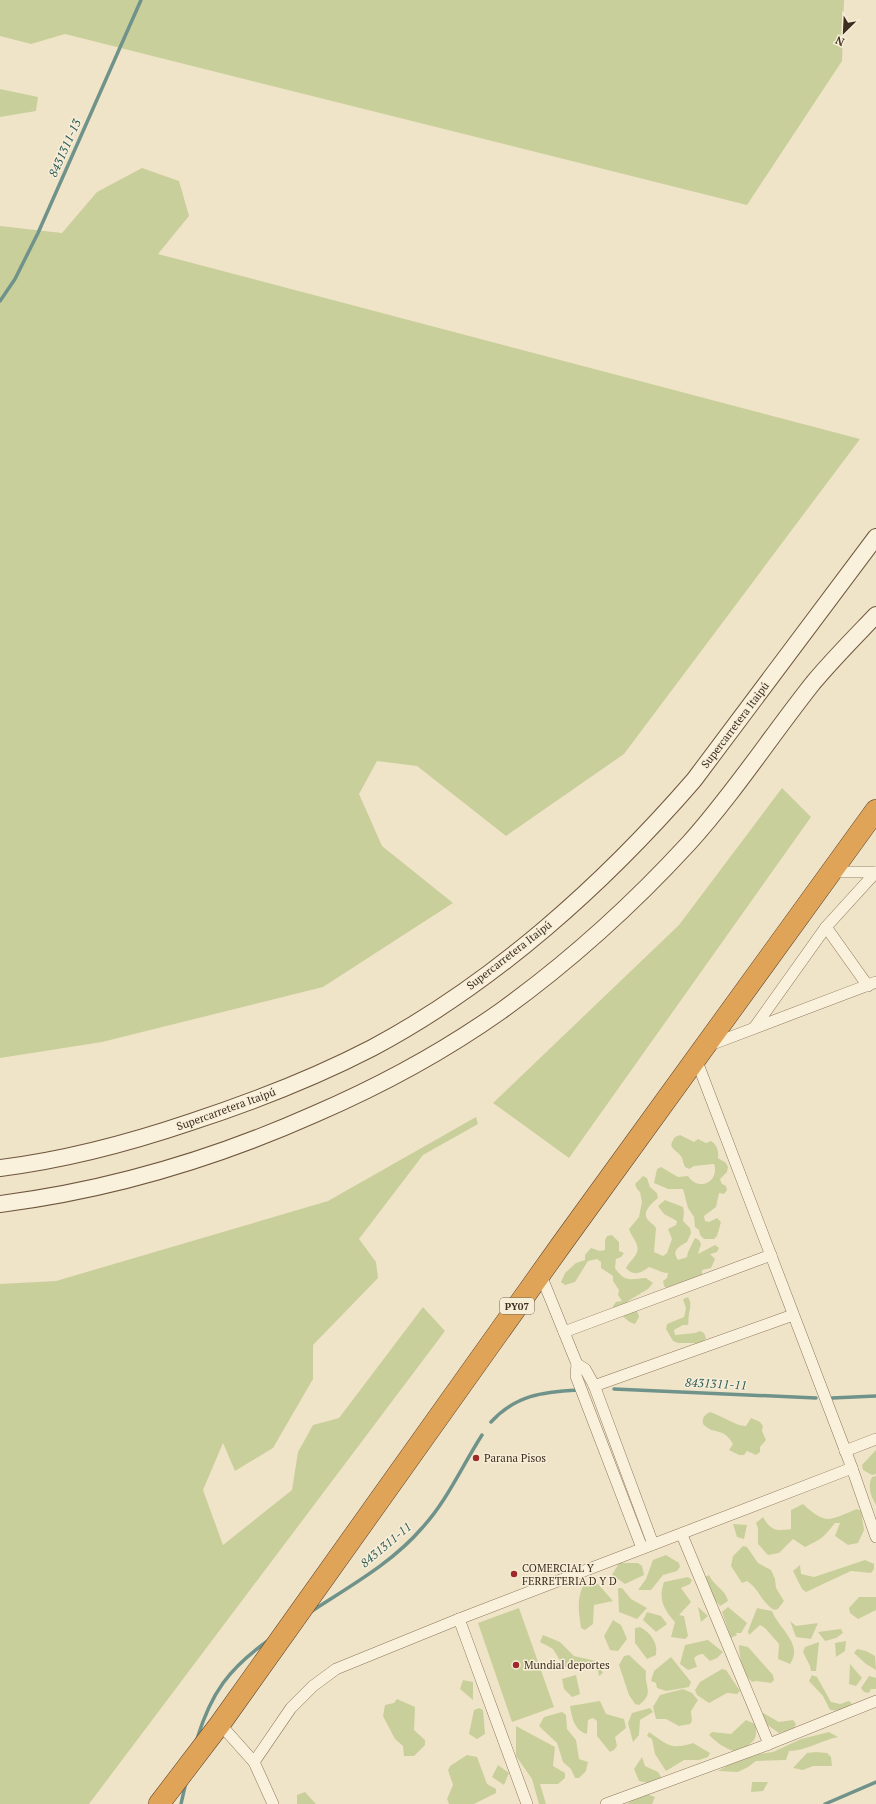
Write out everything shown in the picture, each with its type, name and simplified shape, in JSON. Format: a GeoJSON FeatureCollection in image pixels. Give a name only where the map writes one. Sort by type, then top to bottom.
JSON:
{"type":"FeatureCollection","features":[{"type":"Feature","properties":{"kind":"highway","name":"PY07"},"geometry":{"type":"LineString","coordinates":[[159,1804],[220,1724],[540,1273],[876,810]]}},
{"type":"Feature","properties":{"kind":"street","name":"Supercarretera Itaipú"},"geometry":{"type":"LineString","coordinates":[[0,1168],[117,1145],[202,1119],[262,1096],[330,1068],[372,1048],[443,1005],[474,984],[571,906],[610,871],[668,809],[694,780],[876,538]]}},
{"type":"Feature","properties":{"kind":"street"},"geometry":{"type":"LineString","coordinates":[[0,1204],[79,1192],[125,1181],[169,1169],[242,1145],[354,1097],[393,1077],[466,1035],[501,1011],[570,956],[634,900],[693,838],[732,791],[813,683],[876,615]]}},
{"type":"Feature","properties":{"kind":"street"},"geometry":{"type":"LineString","coordinates":[[831,872],[876,872]]}},
{"type":"Feature","properties":{"kind":"street"},"geometry":{"type":"LineString","coordinates":[[754,1028],[826,927],[876,872]]}},
{"type":"Feature","properties":{"kind":"street"},"geometry":{"type":"LineString","coordinates":[[826,927],[872,984],[754,1028],[701,1052],[771,1255],[852,1468],[876,1537]]}},
{"type":"Feature","properties":{"kind":"street"},"geometry":{"type":"LineString","coordinates":[[564,1332],[771,1255]]}},
{"type":"Feature","properties":{"kind":"street"},"geometry":{"type":"LineString","coordinates":[[540,1273],[577,1364],[576,1376],[642,1548]]}},
{"type":"Feature","properties":{"kind":"street"},"geometry":{"type":"LineString","coordinates":[[594,1386],[793,1315]]}},
{"type":"Feature","properties":{"kind":"street"},"geometry":{"type":"LineString","coordinates":[[577,1364],[585,1370],[594,1386],[653,1544]]}},
{"type":"Feature","properties":{"kind":"street"},"geometry":{"type":"LineString","coordinates":[[845,1451],[876,1439]]}},
{"type":"Feature","properties":{"kind":"street"},"geometry":{"type":"LineString","coordinates":[[254,1762],[291,1708],[313,1686],[336,1669],[459,1619],[852,1468]]}},
{"type":"Feature","properties":{"kind":"street"},"geometry":{"type":"LineString","coordinates":[[682,1534],[769,1744]]}},
{"type":"Feature","properties":{"kind":"street"},"geometry":{"type":"LineString","coordinates":[[459,1619],[527,1804]]}},
{"type":"Feature","properties":{"kind":"street"},"geometry":{"type":"LineString","coordinates":[[606,1804],[769,1744],[876,1701]]}},
{"type":"Feature","properties":{"kind":"street"},"geometry":{"type":"LineString","coordinates":[[220,1724],[254,1762],[272,1804]]}},
{"type":"Feature","properties":{"kind":"green space"},"geometry":{"type":"Polygon","coordinates":[[[0,0],[844,0],[842,61],[747,205],[65,34],[31,44],[0,36],[0,0]]]}},
{"type":"Feature","properties":{"kind":"green space"},"geometry":{"type":"Polygon","coordinates":[[[0,89],[38,97],[36,111],[0,117],[0,89]]]}},
{"type":"Feature","properties":{"kind":"green space"},"geometry":{"type":"Polygon","coordinates":[[[142,168],[179,181],[189,216],[158,254],[860,439],[624,754],[506,836],[417,766],[377,761],[359,794],[382,846],[453,903],[323,987],[102,1042],[0,1058],[0,226],[62,233],[97,192],[142,168]]]}},
{"type":"Feature","properties":{"kind":"green space"},"geometry":{"type":"Polygon","coordinates":[[[782,788],[811,817],[569,1158],[493,1103],[679,925],[782,788]]]}},
{"type":"Feature","properties":{"kind":"green space"},"geometry":{"type":"Polygon","coordinates":[[[476,1117],[478,1124],[423,1155],[359,1239],[376,1262],[378,1278],[313,1345],[313,1379],[273,1448],[235,1471],[223,1443],[203,1490],[223,1545],[292,1490],[298,1452],[313,1425],[339,1418],[423,1307],[445,1331],[89,1804],[0,1804],[0,1284],[56,1281],[328,1201],[476,1117]]]}},
{"type":"Feature","properties":{"kind":"green space"},"geometry":{"type":"Polygon","coordinates":[[[680,1135],[694,1142],[698,1139],[706,1143],[711,1141],[717,1148],[718,1158],[726,1163],[728,1167],[727,1172],[720,1179],[722,1184],[726,1186],[727,1190],[724,1194],[719,1193],[716,1207],[704,1216],[705,1221],[709,1222],[717,1218],[721,1222],[717,1236],[714,1239],[704,1239],[700,1235],[699,1230],[695,1227],[694,1217],[688,1208],[683,1189],[668,1189],[654,1183],[657,1169],[661,1167],[678,1177],[688,1176],[692,1181],[702,1184],[707,1183],[714,1176],[714,1164],[694,1166],[689,1169],[685,1167],[681,1156],[671,1146],[675,1137],[680,1135]]]}},
{"type":"Feature","properties":{"kind":"green space"},"geometry":{"type":"Polygon","coordinates":[[[643,1176],[647,1178],[650,1187],[657,1193],[658,1198],[646,1212],[647,1218],[656,1228],[654,1252],[663,1256],[667,1253],[672,1239],[668,1229],[676,1225],[677,1221],[664,1214],[658,1206],[665,1200],[683,1207],[683,1221],[690,1228],[691,1233],[687,1242],[676,1251],[675,1254],[678,1260],[687,1257],[695,1238],[699,1240],[701,1244],[698,1254],[715,1245],[719,1248],[717,1252],[710,1254],[715,1259],[711,1268],[702,1270],[702,1275],[683,1282],[682,1287],[668,1289],[664,1286],[663,1281],[667,1278],[668,1273],[649,1267],[643,1271],[635,1273],[626,1268],[636,1255],[638,1249],[629,1229],[639,1217],[642,1202],[640,1192],[635,1184],[643,1176]]]}},
{"type":"Feature","properties":{"kind":"green space"},"geometry":{"type":"Polygon","coordinates":[[[612,1235],[619,1242],[619,1251],[624,1253],[621,1257],[616,1259],[615,1268],[619,1273],[625,1278],[646,1278],[653,1283],[648,1289],[627,1303],[638,1312],[639,1317],[635,1324],[613,1309],[616,1302],[622,1301],[618,1295],[619,1290],[613,1281],[613,1276],[601,1268],[601,1262],[597,1259],[588,1261],[575,1282],[565,1285],[561,1282],[565,1273],[576,1263],[585,1260],[585,1255],[591,1248],[600,1251],[605,1250],[605,1240],[607,1236],[612,1235]]]}},
{"type":"Feature","properties":{"kind":"green space"},"geometry":{"type":"Polygon","coordinates":[[[688,1297],[690,1306],[688,1325],[683,1325],[674,1330],[675,1335],[700,1331],[704,1333],[706,1338],[703,1343],[678,1343],[673,1341],[666,1329],[667,1324],[684,1317],[686,1308],[683,1299],[688,1297]]]}},
{"type":"Feature","properties":{"kind":"green space"},"geometry":{"type":"Polygon","coordinates":[[[710,1412],[742,1426],[746,1426],[751,1418],[760,1422],[763,1426],[762,1431],[766,1440],[760,1447],[760,1452],[756,1455],[747,1451],[744,1455],[739,1455],[729,1450],[733,1444],[726,1435],[711,1430],[703,1424],[704,1417],[710,1412]]]}},
{"type":"Feature","properties":{"kind":"green space"},"geometry":{"type":"Polygon","coordinates":[[[876,1450],[876,1474],[872,1475],[863,1470],[862,1465],[876,1450]]]}},
{"type":"Feature","properties":{"kind":"green space"},"geometry":{"type":"Polygon","coordinates":[[[876,1476],[876,1505],[871,1495],[870,1484],[872,1477],[876,1476]]]}},
{"type":"Feature","properties":{"kind":"green space"},"geometry":{"type":"Polygon","coordinates":[[[803,1504],[818,1516],[828,1519],[857,1509],[861,1511],[864,1530],[858,1543],[848,1545],[835,1536],[840,1523],[835,1523],[822,1537],[805,1547],[793,1539],[779,1553],[768,1555],[758,1544],[758,1528],[756,1523],[763,1517],[774,1529],[791,1529],[791,1510],[803,1504]]]}},
{"type":"Feature","properties":{"kind":"green space"},"geometry":{"type":"Polygon","coordinates":[[[733,1524],[747,1525],[744,1539],[737,1537],[733,1524]]]}},
{"type":"Feature","properties":{"kind":"green space"},"geometry":{"type":"Polygon","coordinates":[[[743,1546],[747,1547],[758,1563],[771,1570],[775,1579],[776,1588],[784,1601],[778,1609],[774,1610],[769,1607],[755,1588],[747,1581],[742,1583],[731,1566],[733,1556],[743,1546]]]}},
{"type":"Feature","properties":{"kind":"green space"},"geometry":{"type":"Polygon","coordinates":[[[666,1555],[679,1563],[680,1567],[677,1571],[663,1575],[651,1590],[638,1590],[646,1579],[653,1560],[666,1555]]]}},
{"type":"Feature","properties":{"kind":"green space"},"geometry":{"type":"Polygon","coordinates":[[[865,1560],[874,1564],[874,1569],[871,1573],[851,1571],[806,1592],[802,1589],[793,1571],[800,1565],[801,1574],[814,1577],[865,1560]]]}},
{"type":"Feature","properties":{"kind":"green space"},"geometry":{"type":"Polygon","coordinates":[[[619,1563],[638,1563],[642,1566],[644,1575],[625,1584],[612,1575],[619,1563]]]}},
{"type":"Feature","properties":{"kind":"green space"},"geometry":{"type":"Polygon","coordinates":[[[709,1575],[713,1582],[727,1597],[728,1601],[720,1606],[704,1586],[705,1577],[709,1575]]]}},
{"type":"Feature","properties":{"kind":"green space"},"geometry":{"type":"Polygon","coordinates":[[[688,1577],[692,1580],[690,1584],[681,1588],[691,1602],[679,1615],[684,1616],[688,1636],[685,1639],[671,1637],[675,1622],[663,1604],[662,1588],[664,1582],[688,1577]]]}},
{"type":"Feature","properties":{"kind":"green space"},"geometry":{"type":"Polygon","coordinates":[[[584,1584],[598,1584],[613,1601],[594,1605],[593,1624],[585,1630],[581,1628],[579,1606],[581,1590],[584,1584]]]}},
{"type":"Feature","properties":{"kind":"green space"},"geometry":{"type":"Polygon","coordinates":[[[618,1588],[622,1588],[631,1599],[647,1608],[637,1619],[619,1612],[618,1588]]]}},
{"type":"Feature","properties":{"kind":"green space"},"geometry":{"type":"Polygon","coordinates":[[[859,1597],[876,1597],[876,1610],[858,1619],[850,1613],[849,1608],[859,1597]]]}},
{"type":"Feature","properties":{"kind":"green space"},"geometry":{"type":"Polygon","coordinates":[[[698,1607],[708,1616],[701,1622],[698,1607]]]}},
{"type":"Feature","properties":{"kind":"green space"},"geometry":{"type":"Polygon","coordinates":[[[728,1607],[747,1623],[741,1633],[736,1633],[737,1635],[731,1638],[722,1612],[728,1607]]]}},
{"type":"Feature","properties":{"kind":"green space","name":"Mundial deportes"},"geometry":{"type":"Polygon","coordinates":[[[519,1608],[554,1707],[512,1722],[478,1623],[519,1608]]]}},
{"type":"Feature","properties":{"kind":"green space"},"geometry":{"type":"Polygon","coordinates":[[[757,1608],[772,1611],[788,1636],[794,1650],[790,1664],[778,1659],[779,1644],[765,1628],[760,1625],[749,1635],[748,1631],[757,1608]]]}},
{"type":"Feature","properties":{"kind":"green space"},"geometry":{"type":"Polygon","coordinates":[[[647,1612],[661,1616],[667,1624],[656,1632],[643,1620],[647,1612]]]}},
{"type":"Feature","properties":{"kind":"green space"},"geometry":{"type":"Polygon","coordinates":[[[613,1620],[621,1625],[627,1639],[618,1651],[610,1650],[604,1636],[613,1620]]]}},
{"type":"Feature","properties":{"kind":"green space"},"geometry":{"type":"Polygon","coordinates":[[[790,1621],[796,1626],[818,1623],[811,1639],[796,1637],[790,1621]]]}},
{"type":"Feature","properties":{"kind":"green space"},"geometry":{"type":"Polygon","coordinates":[[[640,1627],[650,1635],[656,1646],[656,1655],[647,1659],[635,1643],[635,1628],[640,1627]]]}},
{"type":"Feature","properties":{"kind":"green space"},"geometry":{"type":"Polygon","coordinates":[[[841,1629],[843,1633],[836,1638],[825,1641],[818,1632],[841,1629]]]}},
{"type":"Feature","properties":{"kind":"green space"},"geometry":{"type":"Polygon","coordinates":[[[543,1635],[560,1642],[574,1656],[596,1661],[603,1673],[599,1676],[598,1671],[589,1667],[564,1667],[553,1649],[540,1642],[543,1635]]]}},
{"type":"Feature","properties":{"kind":"green space"},"geometry":{"type":"Polygon","coordinates":[[[708,1640],[723,1652],[717,1658],[710,1661],[703,1654],[698,1655],[694,1658],[697,1667],[688,1670],[680,1664],[685,1645],[708,1640]]]}},
{"type":"Feature","properties":{"kind":"green space"},"geometry":{"type":"Polygon","coordinates":[[[846,1641],[845,1651],[836,1657],[835,1643],[846,1641]]]}},
{"type":"Feature","properties":{"kind":"green space"},"geometry":{"type":"Polygon","coordinates":[[[819,1642],[816,1671],[811,1671],[803,1652],[805,1647],[819,1642]]]}},
{"type":"Feature","properties":{"kind":"green space"},"geometry":{"type":"Polygon","coordinates":[[[739,1645],[748,1647],[773,1675],[774,1680],[771,1683],[756,1681],[752,1682],[749,1679],[742,1665],[739,1645]]]}},
{"type":"Feature","properties":{"kind":"green space"},"geometry":{"type":"Polygon","coordinates":[[[857,1649],[866,1651],[875,1656],[876,1670],[866,1664],[854,1653],[857,1649]]]}},
{"type":"Feature","properties":{"kind":"green space"},"geometry":{"type":"Polygon","coordinates":[[[629,1655],[646,1671],[648,1693],[644,1701],[639,1705],[635,1704],[629,1695],[619,1665],[624,1656],[629,1655]]]}},
{"type":"Feature","properties":{"kind":"green space"},"geometry":{"type":"Polygon","coordinates":[[[671,1657],[691,1682],[689,1687],[666,1691],[657,1688],[656,1683],[651,1681],[654,1671],[671,1657]]]}},
{"type":"Feature","properties":{"kind":"green space"},"geometry":{"type":"Polygon","coordinates":[[[850,1664],[862,1678],[856,1686],[849,1684],[850,1664]]]}},
{"type":"Feature","properties":{"kind":"green space"},"geometry":{"type":"Polygon","coordinates":[[[722,1669],[726,1670],[740,1691],[737,1694],[727,1693],[709,1703],[697,1695],[695,1690],[700,1682],[722,1669]]]}},
{"type":"Feature","properties":{"kind":"green space"},"geometry":{"type":"Polygon","coordinates":[[[576,1675],[580,1694],[572,1697],[564,1689],[562,1679],[576,1675]]]}},
{"type":"Feature","properties":{"kind":"green space"},"geometry":{"type":"Polygon","coordinates":[[[812,1675],[817,1677],[831,1702],[840,1704],[849,1701],[852,1704],[840,1711],[830,1710],[823,1696],[809,1681],[812,1675]]]}},
{"type":"Feature","properties":{"kind":"green space"},"geometry":{"type":"Polygon","coordinates":[[[869,1676],[876,1678],[876,1689],[871,1689],[869,1693],[864,1692],[861,1688],[869,1676]]]}},
{"type":"Feature","properties":{"kind":"green space"},"geometry":{"type":"Polygon","coordinates":[[[463,1680],[473,1682],[473,1700],[460,1689],[463,1680]]]}},
{"type":"Feature","properties":{"kind":"green space"},"geometry":{"type":"Polygon","coordinates":[[[683,1689],[692,1693],[698,1700],[691,1711],[692,1721],[690,1724],[679,1726],[666,1719],[656,1719],[653,1707],[660,1695],[683,1689]]]}},
{"type":"Feature","properties":{"kind":"green space"},"geometry":{"type":"Polygon","coordinates":[[[397,1699],[415,1707],[414,1730],[425,1740],[425,1745],[414,1756],[404,1756],[403,1746],[395,1739],[383,1716],[385,1705],[394,1703],[397,1699]]]}},
{"type":"Feature","properties":{"kind":"green space"},"geometry":{"type":"Polygon","coordinates":[[[600,1701],[606,1714],[624,1719],[626,1728],[615,1737],[617,1746],[610,1752],[597,1736],[597,1721],[593,1718],[588,1720],[587,1734],[579,1730],[574,1723],[570,1706],[600,1701]]]}},
{"type":"Feature","properties":{"kind":"green space"},"geometry":{"type":"Polygon","coordinates":[[[479,1708],[483,1710],[485,1734],[477,1739],[469,1734],[474,1710],[479,1708]]]}},
{"type":"Feature","properties":{"kind":"green space"},"geometry":{"type":"Polygon","coordinates":[[[650,1708],[653,1712],[640,1720],[639,1735],[633,1742],[628,1723],[632,1713],[650,1708]]]}},
{"type":"Feature","properties":{"kind":"green space"},"geometry":{"type":"Polygon","coordinates":[[[562,1712],[566,1715],[567,1729],[576,1740],[579,1759],[588,1762],[586,1771],[579,1778],[575,1778],[571,1769],[563,1762],[557,1743],[539,1726],[544,1717],[562,1712]]]}},
{"type":"Feature","properties":{"kind":"green space"},"geometry":{"type":"Polygon","coordinates":[[[763,1713],[779,1722],[793,1720],[796,1724],[794,1728],[779,1733],[763,1722],[763,1713]]]}},
{"type":"Feature","properties":{"kind":"green space"},"geometry":{"type":"Polygon","coordinates":[[[746,1720],[755,1724],[756,1734],[754,1740],[741,1752],[737,1752],[724,1746],[709,1735],[712,1732],[731,1734],[746,1720]]]}},
{"type":"Feature","properties":{"kind":"green space"},"geometry":{"type":"Polygon","coordinates":[[[516,1726],[555,1747],[553,1766],[565,1773],[565,1778],[558,1784],[540,1784],[546,1804],[539,1804],[532,1779],[516,1756],[516,1726]]]}},
{"type":"Feature","properties":{"kind":"green space"},"geometry":{"type":"Polygon","coordinates":[[[649,1732],[670,1745],[679,1746],[693,1743],[710,1753],[708,1757],[699,1760],[684,1760],[666,1771],[655,1754],[652,1739],[647,1736],[649,1732]]]}},
{"type":"Feature","properties":{"kind":"green space"},"geometry":{"type":"Polygon","coordinates":[[[829,1732],[838,1737],[795,1751],[789,1751],[786,1760],[756,1761],[738,1772],[718,1771],[744,1756],[773,1752],[801,1739],[829,1732]]]}},
{"type":"Feature","properties":{"kind":"green space"},"geometry":{"type":"Polygon","coordinates":[[[807,1753],[827,1753],[831,1757],[832,1766],[813,1766],[803,1770],[793,1768],[807,1753]]]}},
{"type":"Feature","properties":{"kind":"green space"},"geometry":{"type":"Polygon","coordinates":[[[467,1755],[477,1757],[487,1784],[496,1789],[496,1793],[474,1804],[449,1804],[447,1799],[453,1785],[448,1770],[450,1766],[467,1755]]]}},
{"type":"Feature","properties":{"kind":"green space"},"geometry":{"type":"Polygon","coordinates":[[[642,1757],[645,1766],[658,1772],[663,1780],[660,1785],[639,1781],[634,1769],[642,1757]]]}},
{"type":"Feature","properties":{"kind":"green space"},"geometry":{"type":"Polygon","coordinates":[[[498,1765],[509,1773],[504,1785],[492,1777],[498,1765]]]}},
{"type":"Feature","properties":{"kind":"green space"},"geometry":{"type":"Polygon","coordinates":[[[752,1782],[768,1782],[763,1791],[751,1792],[752,1782]]]}},
{"type":"Feature","properties":{"kind":"green space"},"geometry":{"type":"Polygon","coordinates":[[[305,1792],[316,1804],[297,1804],[297,1795],[305,1792]]]}},
{"type":"Feature","properties":{"kind":"green space"},"geometry":{"type":"Polygon","coordinates":[[[646,1794],[655,1797],[652,1804],[627,1804],[637,1797],[646,1794]]]}},
{"type":"Feature","properties":{"kind":"waterway","name":"8431311-13"},"geometry":{"type":"LineString","coordinates":[[0,301],[15,279],[38,233],[141,0]]}},
{"type":"Feature","properties":{"kind":"waterway","name":"8431311-11"},"geometry":{"type":"LineString","coordinates":[[614,1389],[816,1398]]}},
{"type":"Feature","properties":{"kind":"waterway","name":"8431311-11"},"geometry":{"type":"LineString","coordinates":[[491,1422],[510,1406],[530,1397],[553,1392],[578,1390]]}},
{"type":"Feature","properties":{"kind":"waterway","name":"8431311-11"},"geometry":{"type":"LineString","coordinates":[[832,1398],[876,1396]]}},
{"type":"Feature","properties":{"kind":"waterway","name":"8431311-11"},"geometry":{"type":"LineString","coordinates":[[312,1611],[370,1573],[410,1541],[431,1518],[454,1483],[482,1435]]}},
{"type":"Feature","properties":{"kind":"waterway","name":"8431311-11"},"geometry":{"type":"LineString","coordinates":[[197,1739],[202,1723],[215,1695],[223,1683],[243,1661],[269,1640]]}},
{"type":"Feature","properties":{"kind":"waterway","name":"8431311-11"},"geometry":{"type":"LineString","coordinates":[[181,1804],[186,1782]]}},
{"type":"Feature","properties":{"kind":"waterway"},"geometry":{"type":"LineString","coordinates":[[825,1804],[876,1782]]}},
{"type":"Feature","properties":{"kind":"place","name":"Parana Pisos"},"geometry":{"type":"Point","coordinates":[476,1458]}},
{"type":"Feature","properties":{"kind":"place","name":"COMERCIAL Y FERRETERIA D Y D"},"geometry":{"type":"Point","coordinates":[514,1574]}},
{"type":"Feature","properties":{"kind":"place","name":"Mundial deportes"},"geometry":{"type":"Point","coordinates":[516,1665]}}]}
